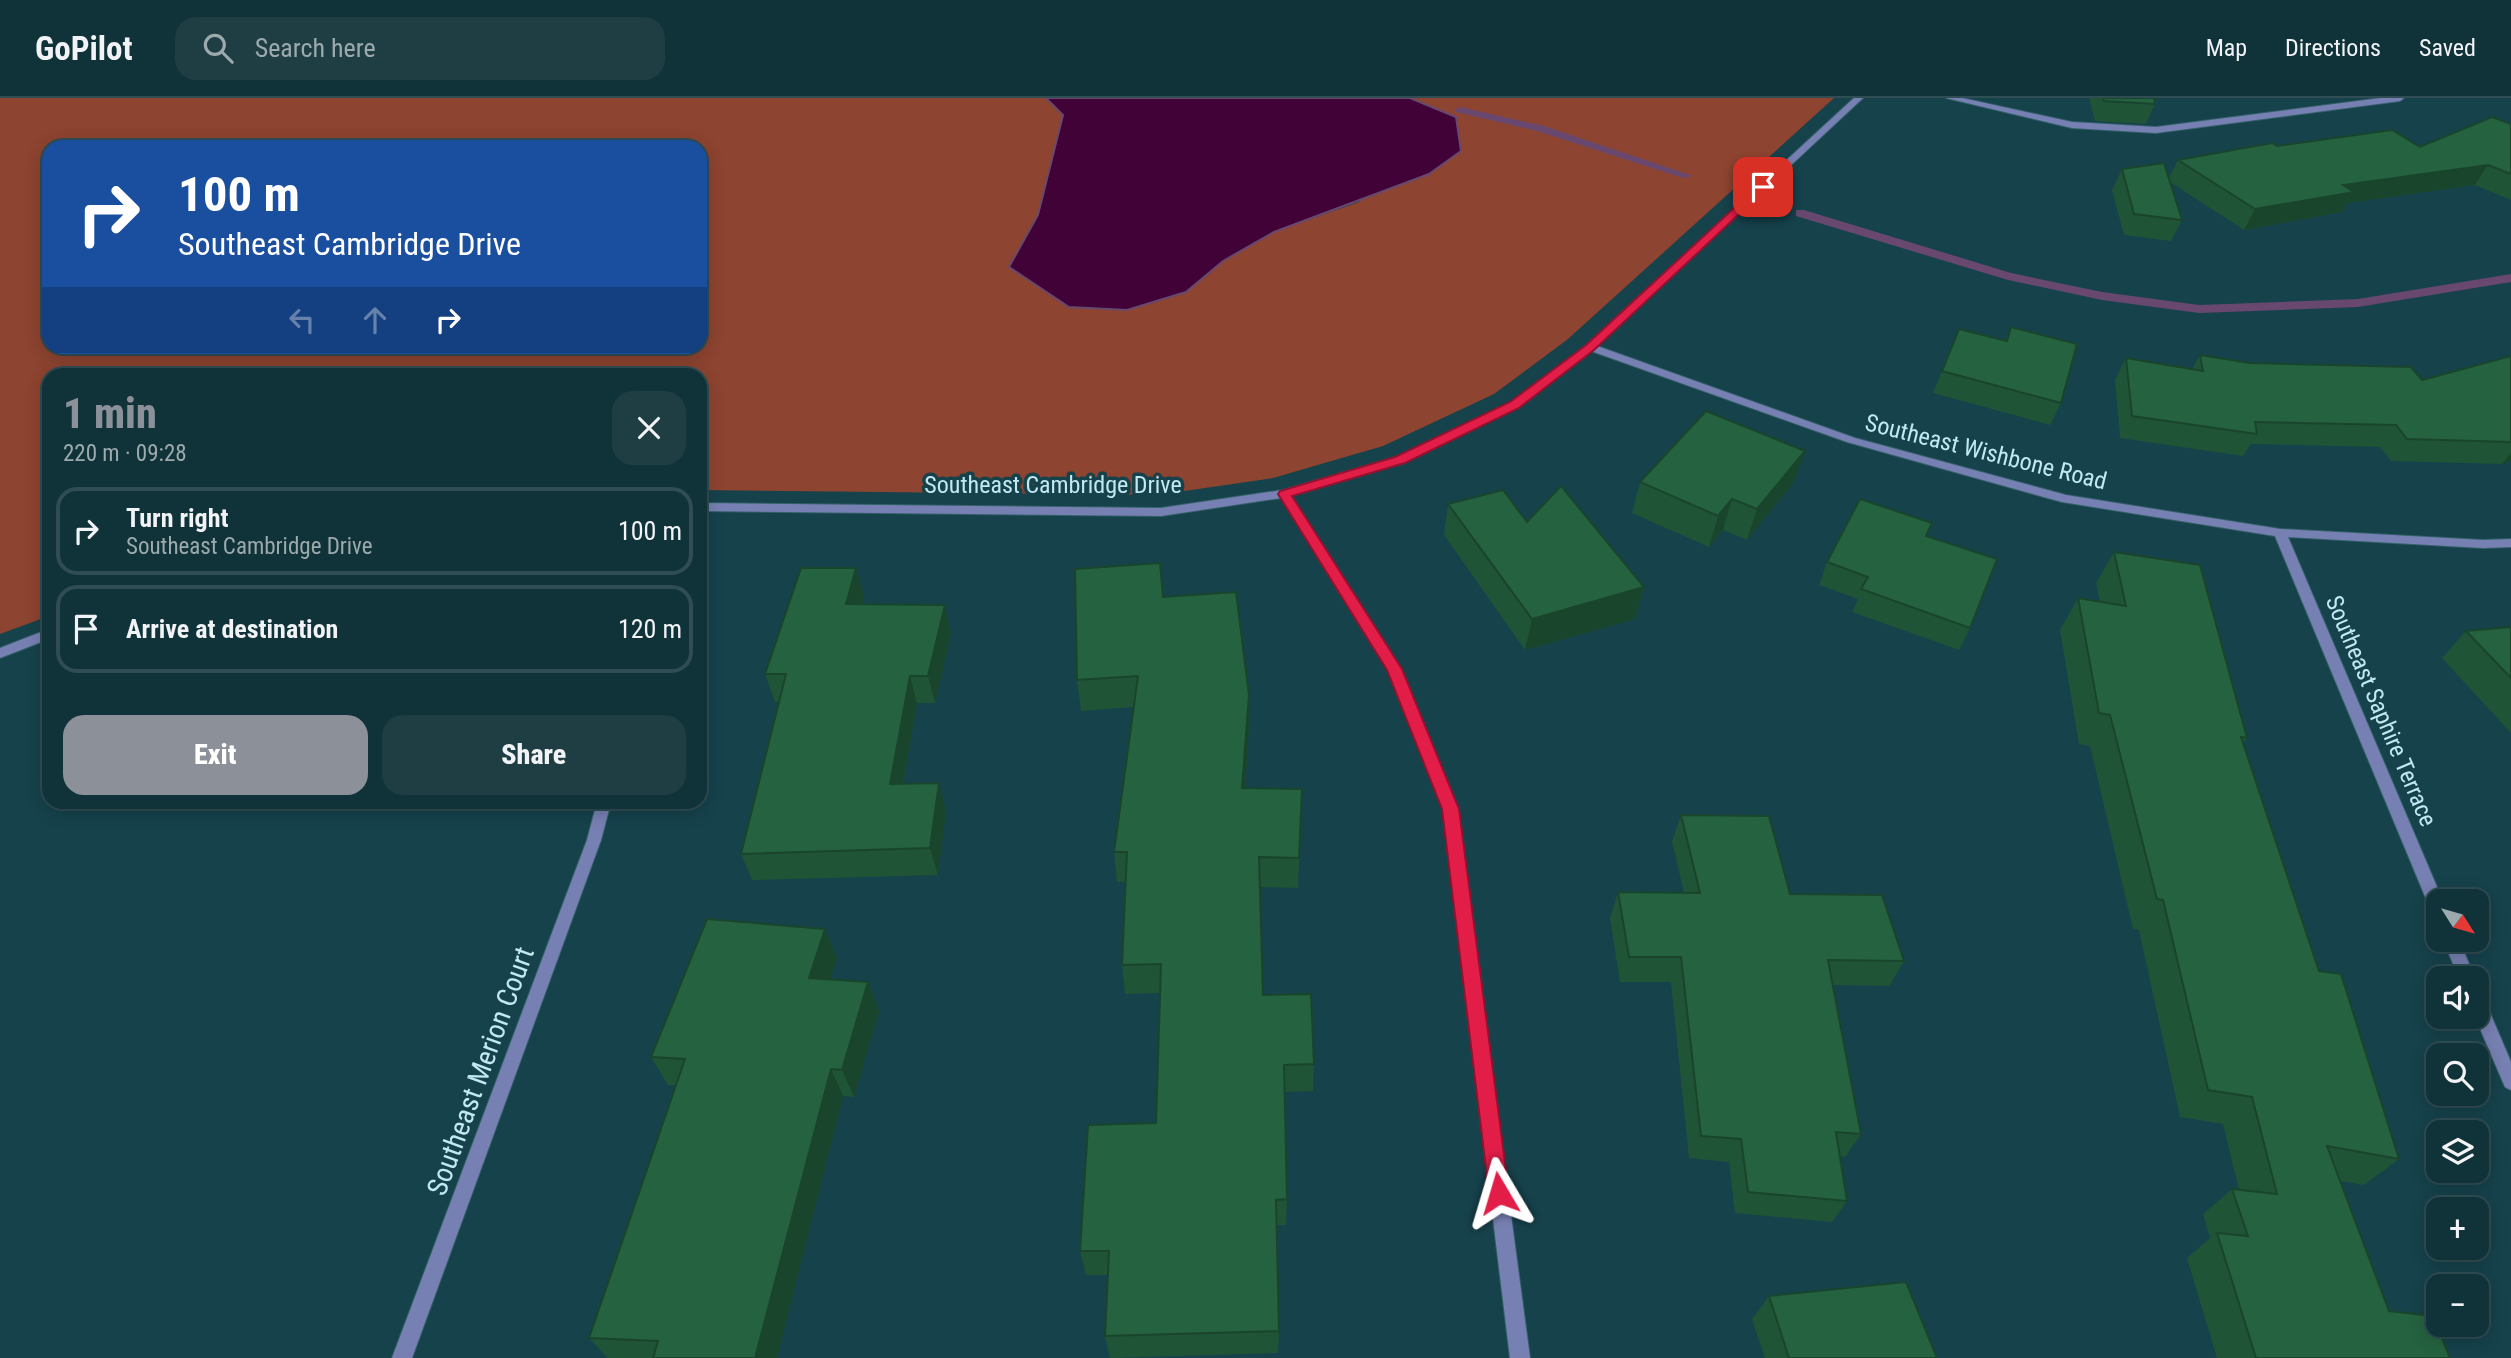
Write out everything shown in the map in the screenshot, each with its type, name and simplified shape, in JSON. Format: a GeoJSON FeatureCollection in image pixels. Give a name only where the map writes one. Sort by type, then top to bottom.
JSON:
{"type":"FeatureCollection","features":[{"type":"Feature","properties":{"kind":"street","name":"Southeast Cambridge Drive"},"geometry":{"type":"LineString","coordinates":[[707,507],[1161,512],[1284,494],[1400,460],[1514,405],[1590,347],[1859,98]]}},
{"type":"Feature","properties":{"kind":"street"},"geometry":{"type":"LineString","coordinates":[[1950,98],[2072,125],[2156,130],[2400,98]]}},
{"type":"Feature","properties":{"kind":"street","name":"Southeast Wishbone Road"},"geometry":{"type":"LineString","coordinates":[[1590,347],[1851,440],[2066,499],[2280,534],[2483,544],[2511,542]]}},
{"type":"Feature","properties":{"kind":"street"},"geometry":{"type":"LineString","coordinates":[[1284,494],[1394,669],[1450,809],[1520,1358]]}},
{"type":"Feature","properties":{"kind":"street","name":"Southeast Saphire Terrace"},"geometry":{"type":"LineString","coordinates":[[2280,534],[2430,889]]}},
{"type":"Feature","properties":{"kind":"street"},"geometry":{"type":"LineString","coordinates":[[0,653],[42,637]]}},
{"type":"Feature","properties":{"kind":"street","name":"Southeast Merion Court"},"geometry":{"type":"LineString","coordinates":[[402,1358],[594,840],[602,809]]}},
{"type":"Feature","properties":{"kind":"street"},"geometry":{"type":"LineString","coordinates":[[2489,1029],[2511,1082]]}},
{"type":"Feature","properties":{"kind":"shaded area"},"geometry":{"type":"Polygon","coordinates":[[[0,98],[1046,98],[1063,115],[1038,215],[1009,267],[1186,292],[1223,261],[1274,232],[1359,202],[1456,117],[1410,98],[1834,98],[1568,339],[1494,394],[1383,446],[1273,478],[1157,495],[707,490],[707,368],[42,368],[42,619],[0,634],[0,98]]]}},
{"type":"Feature","properties":{"kind":"shaded area"},"geometry":{"type":"Polygon","coordinates":[[[1046,98],[1410,98],[1456,117],[1461,151],[1429,174],[1274,232],[1223,261],[1186,292],[1127,310],[1069,307],[1009,267],[1038,215],[1063,115],[1046,98]]]}},
{"type":"Feature","properties":{"kind":"building"},"geometry":{"type":"Polygon","coordinates":[[[2103,98],[2154,98],[2155,104],[2104,101],[2103,98]]]}},
{"type":"Feature","properties":{"kind":"building"},"geometry":{"type":"Polygon","coordinates":[[[2492,117],[2511,124],[2511,174],[2488,165],[2343,185],[2354,192],[2255,209],[2178,160],[2272,143],[2277,146],[2392,130],[2420,147],[2492,117]]]}},
{"type":"Feature","properties":{"kind":"building"},"geometry":{"type":"Polygon","coordinates":[[[2164,163],[2182,220],[2134,214],[2122,169],[2164,163]]]}},
{"type":"Feature","properties":{"kind":"building"},"geometry":{"type":"Polygon","coordinates":[[[2011,327],[2077,344],[2061,403],[1942,371],[1959,329],[2007,341],[2011,327]]]}},
{"type":"Feature","properties":{"kind":"building"},"geometry":{"type":"Polygon","coordinates":[[[2200,355],[2250,363],[2411,367],[2422,380],[2511,356],[2511,442],[2407,439],[2396,425],[2255,422],[2257,434],[2132,416],[2126,358],[2203,371],[2200,355]]]}},
{"type":"Feature","properties":{"kind":"building"},"geometry":{"type":"Polygon","coordinates":[[[1706,411],[1805,451],[1757,509],[1732,499],[1718,516],[1640,482],[1706,411]]]}},
{"type":"Feature","properties":{"kind":"building"},"geometry":{"type":"Polygon","coordinates":[[[1561,486],[1644,587],[1532,619],[1448,504],[1503,490],[1527,522],[1561,486]]]}},
{"type":"Feature","properties":{"kind":"building"},"geometry":{"type":"Polygon","coordinates":[[[1860,499],[1932,523],[1926,536],[1997,559],[1970,628],[1861,589],[1868,577],[1827,562],[1860,499]]]}},
{"type":"Feature","properties":{"kind":"building"},"geometry":{"type":"Polygon","coordinates":[[[2114,552],[2200,565],[2247,738],[2241,737],[2319,971],[2341,974],[2399,1159],[2327,1146],[2389,1311],[2426,1315],[2426,1337],[2442,1337],[2450,1358],[2256,1358],[2217,1233],[2248,1236],[2232,1189],[2277,1194],[2252,1097],[2208,1090],[2163,900],[2157,899],[2110,715],[2099,713],[2078,598],[2126,606],[2114,552]]]}},
{"type":"Feature","properties":{"kind":"building"},"geometry":{"type":"Polygon","coordinates":[[[1160,563],[1163,597],[1236,592],[1249,695],[1242,788],[1302,789],[1299,858],[1259,857],[1263,995],[1311,994],[1314,1064],[1284,1065],[1287,1199],[1276,1200],[1279,1331],[1105,1336],[1109,1251],[1080,1251],[1088,1125],[1156,1123],[1161,964],[1122,965],[1127,852],[1114,852],[1138,676],[1077,680],[1075,569],[1160,563]]]}},
{"type":"Feature","properties":{"kind":"building"},"geometry":{"type":"Polygon","coordinates":[[[801,568],[856,568],[846,604],[945,605],[928,676],[910,676],[890,784],[939,783],[930,848],[741,854],[786,674],[765,674],[801,568]]]}},
{"type":"Feature","properties":{"kind":"building"},"geometry":{"type":"Polygon","coordinates":[[[2511,627],[2511,678],[2466,631],[2511,627]]]}},
{"type":"Feature","properties":{"kind":"building"},"geometry":{"type":"Polygon","coordinates":[[[1681,815],[1769,816],[1790,894],[1882,895],[1904,961],[1828,960],[1861,1134],[1836,1132],[1847,1201],[1748,1192],[1741,1139],[1701,1136],[1681,957],[1629,957],[1618,892],[1700,893],[1681,815]]]}},
{"type":"Feature","properties":{"kind":"building"},"geometry":{"type":"Polygon","coordinates":[[[707,919],[825,929],[809,978],[868,982],[842,1070],[831,1069],[755,1358],[653,1358],[658,1341],[589,1338],[685,1059],[651,1057],[707,919]]]}},
{"type":"Feature","properties":{"kind":"building"},"geometry":{"type":"Polygon","coordinates":[[[1906,1282],[1937,1358],[1789,1358],[1769,1296],[1906,1282]]]}},
{"type":"Feature","properties":{"kind":"waterway"},"geometry":{"type":"LineString","coordinates":[[1460,110],[1540,128],[1687,176]]}},
{"type":"Feature","properties":{"kind":"waterway"},"geometry":{"type":"LineString","coordinates":[[1800,213],[2008,276],[2102,296],[2199,309],[2358,303],[2511,278]]}},
{"type":"Feature","properties":{"kind":"route"},"geometry":{"type":"LineString","coordinates":[[1499,1193],[1450,809],[1394,669],[1284,494],[1400,460],[1514,405],[1590,347],[1763,187]]}}]}
